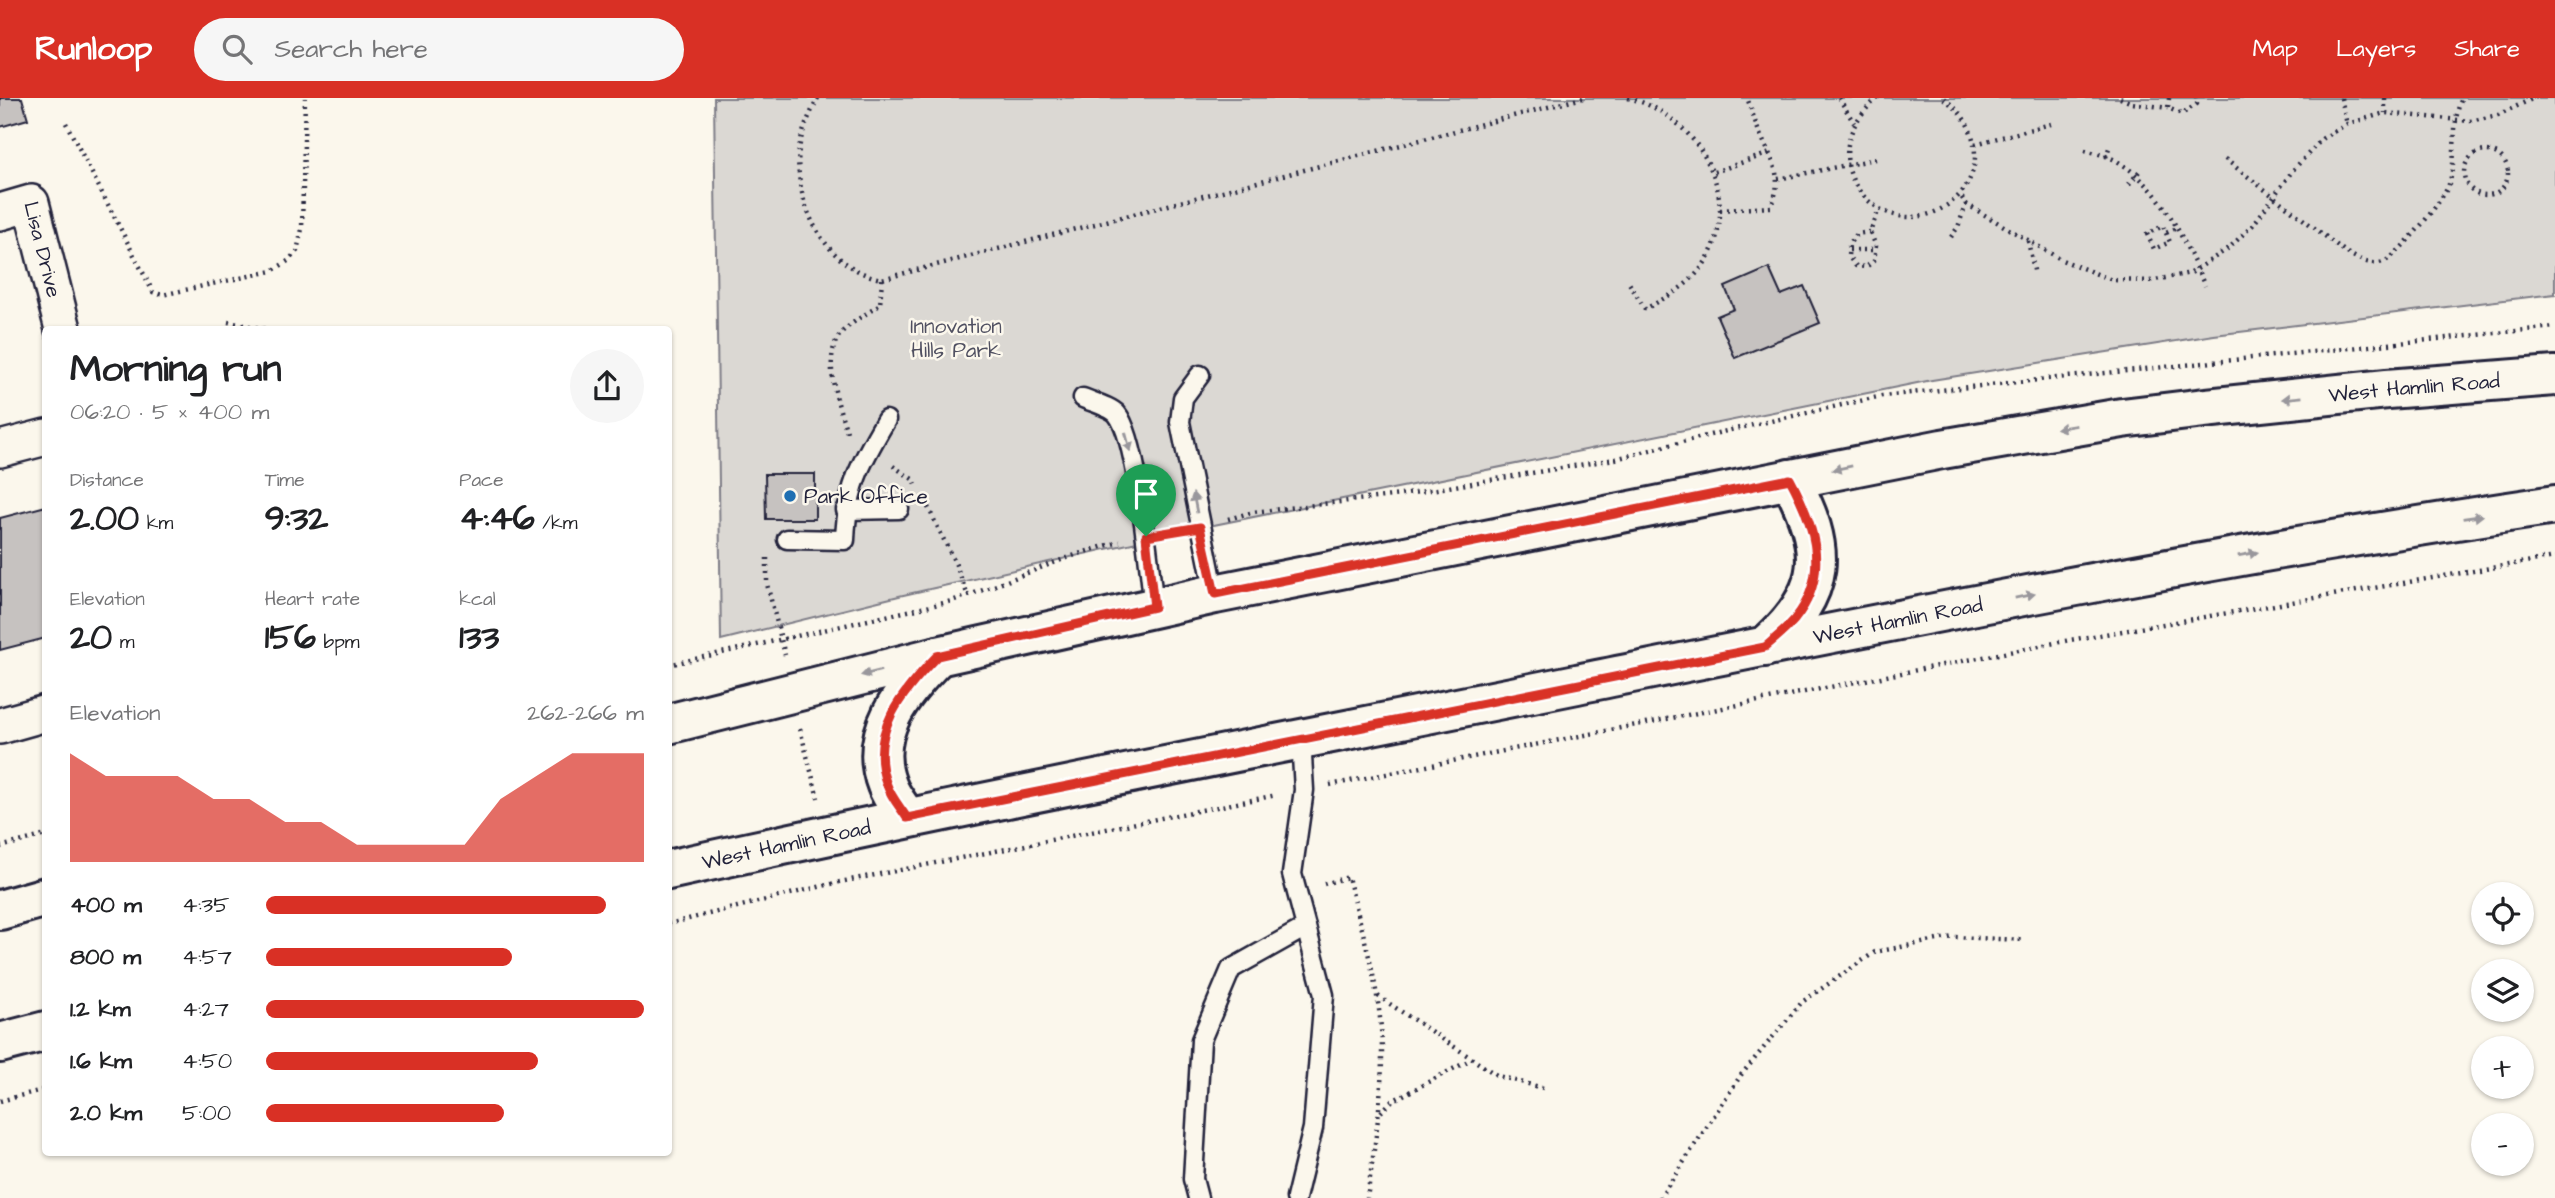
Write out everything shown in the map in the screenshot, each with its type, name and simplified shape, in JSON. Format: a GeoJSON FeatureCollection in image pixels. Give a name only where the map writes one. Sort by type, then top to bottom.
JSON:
{"type":"FeatureCollection","features":[{"type":"Feature","properties":{"kind":"main road","name":"West Hamlin Road"},"geometry":{"type":"LineString","coordinates":[[672,723],[937,656],[1154,607],[1942,449],[2122,418],[2387,389],[2555,376]]}},
{"type":"Feature","properties":{"kind":"main road"},"geometry":{"type":"LineString","coordinates":[[1765,647],[1786,629],[1801,611],[1815,568],[1813,527],[1790,479]]}},
{"type":"Feature","properties":{"kind":"main road","name":"West Hamlin Road"},"geometry":{"type":"LineString","coordinates":[[672,869],[907,818],[2107,580],[2324,540],[2555,505]]}},
{"type":"Feature","properties":{"kind":"main road"},"geometry":{"type":"LineString","coordinates":[[907,818],[887,787],[881,754],[883,734],[890,713],[902,695],[937,656]]}},
{"type":"Feature","properties":{"kind":"main road"},"geometry":{"type":"LineString","coordinates":[[0,909],[42,898]]}},
{"type":"Feature","properties":{"kind":"main road"},"geometry":{"type":"LineString","coordinates":[[0,1044],[42,1032]]}},
{"type":"Feature","properties":{"kind":"street","name":"Lisa Drive"},"geometry":{"type":"LineString","coordinates":[[0,212],[31,203],[62,326]]}},
{"type":"Feature","properties":{"kind":"street"},"geometry":{"type":"LineString","coordinates":[[0,449],[42,438]]}},
{"type":"Feature","properties":{"kind":"street"},"geometry":{"type":"LineString","coordinates":[[0,726],[42,714]]}},
{"type":"Feature","properties":{"kind":"lane"},"geometry":{"type":"LineString","coordinates":[[1200,375],[1183,398],[1180,422],[1215,594]]}},
{"type":"Feature","properties":{"kind":"lane"},"geometry":{"type":"LineString","coordinates":[[1083,398],[1116,413],[1128,437],[1146,536],[1154,607]]}},
{"type":"Feature","properties":{"kind":"lane"},"geometry":{"type":"LineString","coordinates":[[787,539],[845,540],[850,491],[868,450],[886,420]]}},
{"type":"Feature","properties":{"kind":"lane"},"geometry":{"type":"LineString","coordinates":[[846,510],[899,509]]}},
{"type":"Feature","properties":{"kind":"lane"},"geometry":{"type":"LineString","coordinates":[[1296,1198],[1313,1128],[1324,995],[1292,874],[1304,790],[1301,739]]}},
{"type":"Feature","properties":{"kind":"lane"},"geometry":{"type":"LineString","coordinates":[[1198,1198],[1193,1179],[1201,1040],[1231,969],[1306,927]]}},
{"type":"Feature","properties":{"kind":"path"},"geometry":{"type":"LineString","coordinates":[[66,122],[153,292],[162,295],[272,271],[288,261],[297,251],[302,229],[305,98]]}},
{"type":"Feature","properties":{"kind":"path"},"geometry":{"type":"LineString","coordinates":[[818,98],[805,124],[799,148],[798,172],[802,196],[820,236],[835,253],[862,273],[882,279],[1583,98]]}},
{"type":"Feature","properties":{"kind":"path"},"geometry":{"type":"LineString","coordinates":[[1628,98],[1662,111],[1701,148],[1714,172],[1720,210],[1718,231],[1709,255],[1693,278],[1681,288],[1645,309],[1629,283]]}},
{"type":"Feature","properties":{"kind":"path"},"geometry":{"type":"LineString","coordinates":[[1720,210],[1771,207],[1777,193],[1778,179],[1748,98]]}},
{"type":"Feature","properties":{"kind":"path"},"geometry":{"type":"LineString","coordinates":[[1839,98],[1854,122]]}},
{"type":"Feature","properties":{"kind":"path"},"geometry":{"type":"LineString","coordinates":[[1878,98],[1854,122],[1847,144],[1848,166],[1854,183],[1865,198],[1879,209],[1913,217],[1930,214],[1947,206],[1960,195],[1970,179],[1975,162],[1975,144],[1968,124],[1956,107],[1943,98]]}},
{"type":"Feature","properties":{"kind":"path"},"geometry":{"type":"LineString","coordinates":[[2120,98],[2132,103],[2168,108],[2182,114],[2197,104],[2196,98]]}},
{"type":"Feature","properties":{"kind":"path"},"geometry":{"type":"LineString","coordinates":[[2168,108],[2169,98]]}},
{"type":"Feature","properties":{"kind":"path"},"geometry":{"type":"LineString","coordinates":[[2341,98],[2347,124]]}},
{"type":"Feature","properties":{"kind":"path"},"geometry":{"type":"LineString","coordinates":[[2385,98],[2385,113]]}},
{"type":"Feature","properties":{"kind":"path"},"geometry":{"type":"LineString","coordinates":[[2225,159],[2347,253],[2368,263],[2381,262],[2392,258],[2403,247],[2449,187],[2455,120],[2462,98]]}},
{"type":"Feature","properties":{"kind":"path"},"geometry":{"type":"LineString","coordinates":[[1960,195],[1966,204],[2062,260],[2112,280],[2150,281],[2198,271],[2229,248],[2245,233],[2293,170],[2323,138],[2347,124],[2385,113],[2470,121],[2498,115],[2534,98]]}},
{"type":"Feature","properties":{"kind":"path"},"geometry":{"type":"LineString","coordinates":[[1975,144],[2051,124]]}},
{"type":"Feature","properties":{"kind":"path"},"geometry":{"type":"LineString","coordinates":[[2106,157],[2109,148]]}},
{"type":"Feature","properties":{"kind":"path"},"geometry":{"type":"LineString","coordinates":[[2085,150],[2116,160],[2156,196],[2179,227],[2205,286]]}},
{"type":"Feature","properties":{"kind":"path"},"geometry":{"type":"LineString","coordinates":[[2478,152],[2493,152],[2505,161],[2508,176],[2501,189],[2487,195],[2480,194],[2468,187],[2464,167],[2472,155],[2478,152]]}},
{"type":"Feature","properties":{"kind":"path"},"geometry":{"type":"LineString","coordinates":[[1714,172],[1770,153]]}},
{"type":"Feature","properties":{"kind":"path"},"geometry":{"type":"LineString","coordinates":[[1778,179],[1876,159]]}},
{"type":"Feature","properties":{"kind":"path"},"geometry":{"type":"LineString","coordinates":[[2453,165],[2464,167]]}},
{"type":"Feature","properties":{"kind":"path"},"geometry":{"type":"LineString","coordinates":[[2129,184],[2141,169]]}},
{"type":"Feature","properties":{"kind":"path"},"geometry":{"type":"LineString","coordinates":[[1951,237],[1958,227],[1966,204]]}},
{"type":"Feature","properties":{"kind":"path"},"geometry":{"type":"LineString","coordinates":[[1870,232],[1854,236],[1848,256],[1856,266],[1866,267],[1874,261],[1875,250],[1870,232],[1879,209]]}},
{"type":"Feature","properties":{"kind":"path"},"geometry":{"type":"LineString","coordinates":[[2163,226],[2166,233],[2170,242],[2154,249],[2147,234],[2163,226]]}},
{"type":"Feature","properties":{"kind":"path"},"geometry":{"type":"LineString","coordinates":[[2166,233],[2179,227]]}},
{"type":"Feature","properties":{"kind":"path"},"geometry":{"type":"LineString","coordinates":[[2028,240],[2035,275]]}},
{"type":"Feature","properties":{"kind":"path"},"geometry":{"type":"LineString","coordinates":[[1849,250],[1875,250]]}},
{"type":"Feature","properties":{"kind":"path"},"geometry":{"type":"LineString","coordinates":[[849,437],[836,401],[831,353],[841,332],[880,305],[882,279]]}},
{"type":"Feature","properties":{"kind":"path"},"geometry":{"type":"LineString","coordinates":[[228,322],[249,326]]}},
{"type":"Feature","properties":{"kind":"path"},"geometry":{"type":"LineString","coordinates":[[1200,527],[1253,512],[1401,495],[1615,459],[1882,396],[2555,327]]}},
{"type":"Feature","properties":{"kind":"path"},"geometry":{"type":"LineString","coordinates":[[672,664],[948,602],[1085,550],[1146,536]]}},
{"type":"Feature","properties":{"kind":"path"},"geometry":{"type":"LineString","coordinates":[[781,640],[767,584],[767,553],[787,539]]}},
{"type":"Feature","properties":{"kind":"path"},"geometry":{"type":"LineString","coordinates":[[672,923],[835,883],[2070,640],[2555,557]]}},
{"type":"Feature","properties":{"kind":"path"},"geometry":{"type":"LineString","coordinates":[[797,717],[820,806]]}},
{"type":"Feature","properties":{"kind":"path"},"geometry":{"type":"LineString","coordinates":[[0,847],[42,836]]}},
{"type":"Feature","properties":{"kind":"path"},"geometry":{"type":"LineString","coordinates":[[1296,891],[1348,877],[1377,996],[1382,1051],[1380,1113],[1367,1198]]}},
{"type":"Feature","properties":{"kind":"path"},"geometry":{"type":"LineString","coordinates":[[1660,1198],[1741,1075],[1801,1002],[1875,952],[1953,937],[2024,940]]}},
{"type":"Feature","properties":{"kind":"path"},"geometry":{"type":"LineString","coordinates":[[1377,996],[1498,1076],[1543,1088]]}},
{"type":"Feature","properties":{"kind":"path"},"geometry":{"type":"LineString","coordinates":[[1380,1113],[1392,1101],[1470,1060]]}},
{"type":"Feature","properties":{"kind":"path"},"geometry":{"type":"LineString","coordinates":[[0,1101],[42,1090]]}},
{"type":"Feature","properties":{"kind":"green space","name":"Innovation Hills Park"},"geometry":{"type":"Polygon","coordinates":[[[714,98],[2555,98],[2555,294],[2214,335],[1932,380],[1194,529],[899,596],[721,640],[714,98]]]}},
{"type":"Feature","properties":{"kind":"building"},"geometry":{"type":"Polygon","coordinates":[[[0,98],[22,98],[28,119],[0,127],[0,98]]]}},
{"type":"Feature","properties":{"kind":"building"},"geometry":{"type":"Polygon","coordinates":[[[1769,268],[1781,295],[1804,286],[1820,323],[1735,358],[1717,316],[1734,309],[1725,287],[1769,268]]]}},
{"type":"Feature","properties":{"kind":"building","name":"Park Office"},"geometry":{"type":"Polygon","coordinates":[[[765,474],[815,474],[815,519],[766,519],[765,474]]]}},
{"type":"Feature","properties":{"kind":"building"},"geometry":{"type":"Polygon","coordinates":[[[42,507],[42,639],[0,650],[0,518],[42,507]]]}},
{"type":"Feature","properties":{"kind":"place","name":"Park Office"},"geometry":{"type":"Point","coordinates":[790,496]}},
{"type":"Feature","properties":{"kind":"route"},"geometry":{"type":"LineString","coordinates":[[1790,479],[1813,527],[1816,546],[1815,568],[1801,611],[1786,629],[1765,647],[907,818],[887,787],[881,754],[883,734],[890,713],[917,677],[937,656],[1154,607],[1146,536],[1200,527],[1215,594],[1790,479]]}}]}
